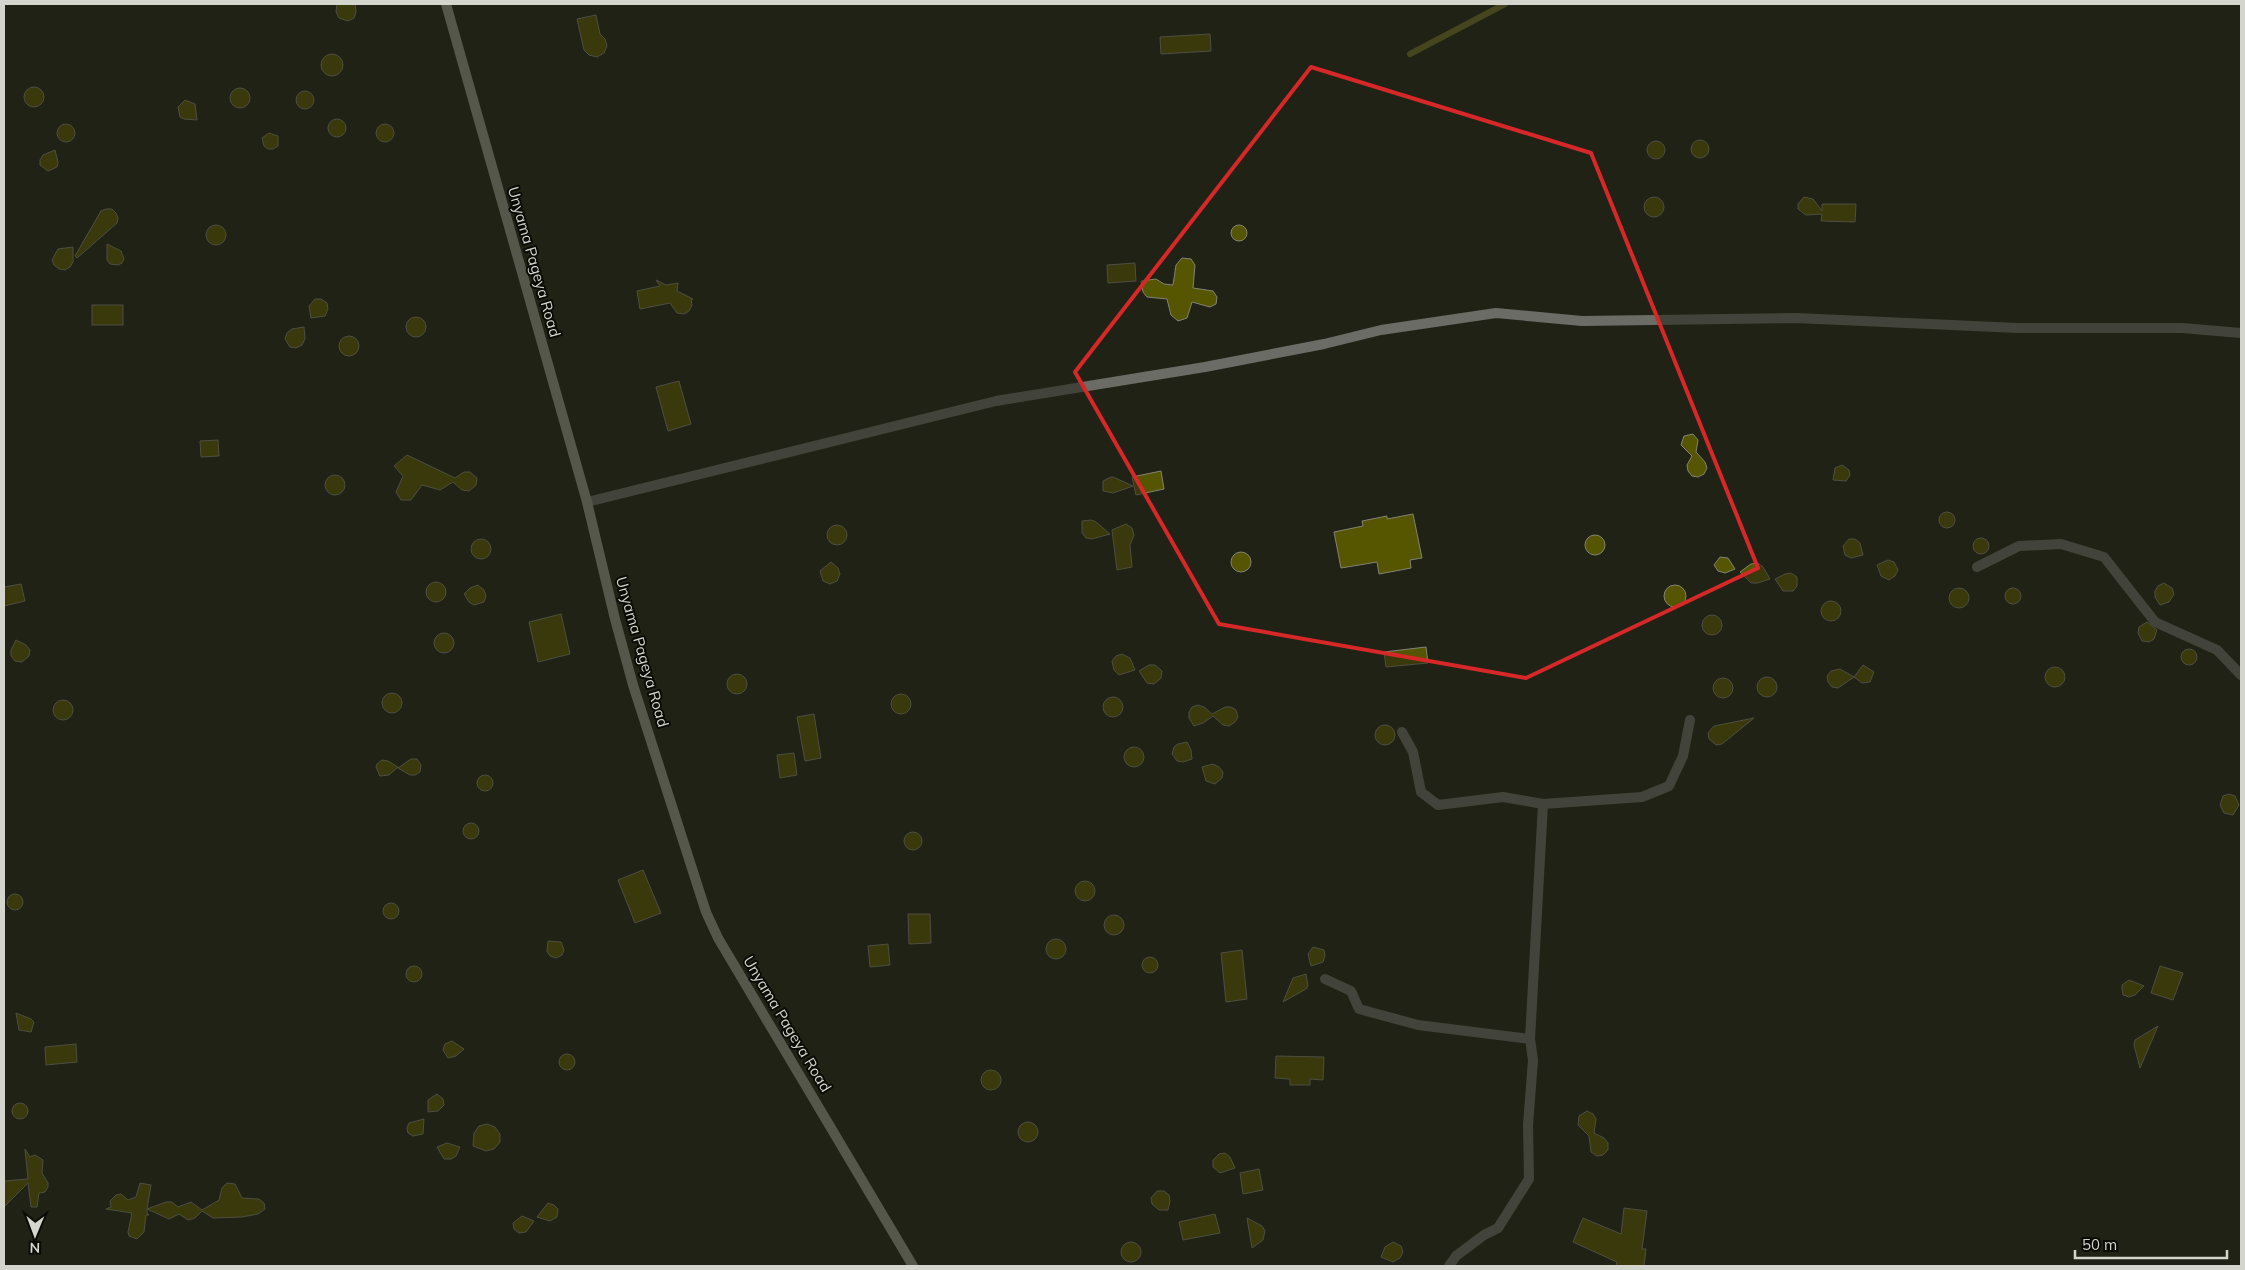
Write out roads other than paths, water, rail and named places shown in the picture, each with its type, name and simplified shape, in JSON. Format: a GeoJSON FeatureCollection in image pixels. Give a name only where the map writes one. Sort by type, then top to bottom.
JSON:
{"type":"FeatureCollection","features":[{"type":"Feature","properties":{"kind":"street","name":"Unyama Pageya Road"},"geometry":{"type":"LineString","coordinates":[[446,4],[587,502],[633,685],[706,912],[718,938],[913,1266]]}},
{"type":"Feature","properties":{"kind":"street"},"geometry":{"type":"LineString","coordinates":[[587,502],[996,401],[1224,363],[1324,344],[1381,330],[1496,313],[1582,321],[1796,318],[2018,328],[2182,328],[2241,333]]}},
{"type":"Feature","properties":{"kind":"street"},"geometry":{"type":"LineString","coordinates":[[1977,567],[2019,546],[2062,544],[2104,557],[2155,622],[2217,650],[2241,675]]}},
{"type":"Feature","properties":{"kind":"street"},"geometry":{"type":"LineString","coordinates":[[1402,732],[1413,752],[1422,792],[1438,805],[1503,797],[1543,804],[1642,797],[1669,786],[1683,756],[1690,720]]}},
{"type":"Feature","properties":{"kind":"street"},"geometry":{"type":"LineString","coordinates":[[1449,1266],[1456,1256],[1498,1228],[1529,1179],[1528,1125],[1533,1060],[1530,1039],[1543,804]]}},
{"type":"Feature","properties":{"kind":"street"},"geometry":{"type":"LineString","coordinates":[[1325,979],[1351,991],[1358,1009],[1418,1025],[1530,1039]]}},
{"type":"Feature","properties":{"kind":"waterway"},"geometry":{"type":"LineString","coordinates":[[1410,54],[1505,4]]}}]}
